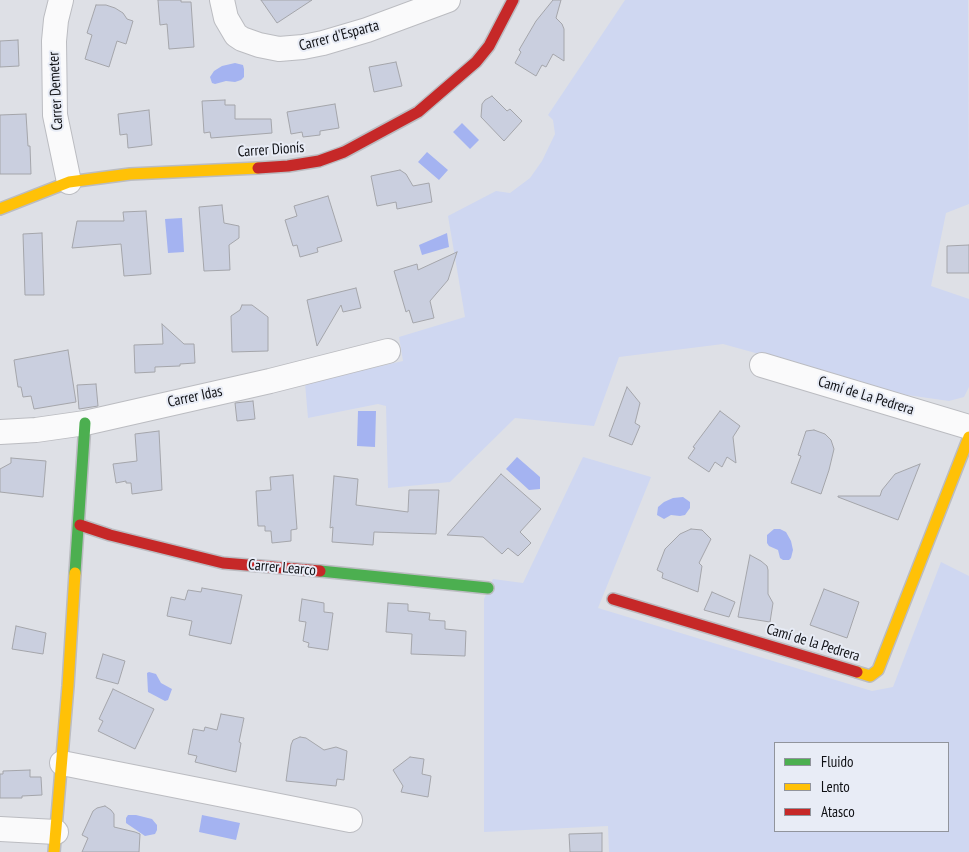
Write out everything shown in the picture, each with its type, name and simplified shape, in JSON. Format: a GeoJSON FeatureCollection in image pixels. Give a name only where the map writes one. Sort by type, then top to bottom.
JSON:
{"type":"FeatureCollection","features":[{"type":"Feature","properties":{"kind":"street","name":"Carrer Demeter"},"geometry":{"type":"LineString","coordinates":[[61,0],[56,20],[54,41],[55,115],[69,182]]}},
{"type":"Feature","properties":{"kind":"street","name":"Carrer d'Esparta"},"geometry":{"type":"LineString","coordinates":[[222,0],[226,18],[236,36],[259,45],[279,48],[303,47],[323,43],[368,30],[448,0]]}},
{"type":"Feature","properties":{"kind":"street","name":"Carrer Dionís"},"geometry":{"type":"LineString","coordinates":[[0,208],[69,182],[130,174],[288,166],[319,161],[344,152],[418,112],[457,80],[489,46],[513,0]]}},
{"type":"Feature","properties":{"kind":"street","name":"Carrer Idas"},"geometry":{"type":"LineString","coordinates":[[0,432],[36,430],[85,423],[270,381],[388,351]]}},
{"type":"Feature","properties":{"kind":"street","name":"Camí de La Pedrera"},"geometry":{"type":"LineString","coordinates":[[762,365],[969,426]]}},
{"type":"Feature","properties":{"kind":"street"},"geometry":{"type":"LineString","coordinates":[[0,829],[55,842],[80,525],[85,423]]}},
{"type":"Feature","properties":{"kind":"street","name":"Camí de la Pedrera"},"geometry":{"type":"LineString","coordinates":[[613,599],[870,676],[878,670],[882,661],[969,437]]}},
{"type":"Feature","properties":{"kind":"street","name":"Carrer Learco"},"geometry":{"type":"LineString","coordinates":[[80,525],[110,535],[224,563],[410,579],[488,588]]}},
{"type":"Feature","properties":{"kind":"street"},"geometry":{"type":"LineString","coordinates":[[62,763],[350,820]]}},
{"type":"Feature","properties":{"kind":"shaded area"},"geometry":{"type":"Polygon","coordinates":[[[625,0],[968,0],[969,204],[946,213],[931,286],[969,299],[969,387],[964,397],[949,401],[907,395],[723,344],[619,357],[594,426],[515,418],[450,482],[388,488],[386,406],[378,404],[308,418],[305,383],[403,361],[399,337],[465,317],[448,216],[496,191],[510,193],[530,178],[542,161],[555,134],[553,120],[548,115],[625,0]]]}},
{"type":"Feature","properties":{"kind":"shaded area"},"geometry":{"type":"Polygon","coordinates":[[[583,457],[651,477],[598,608],[872,691],[893,687],[941,562],[969,576],[969,852],[609,852],[608,826],[484,832],[484,599],[493,579],[523,583],[583,457]]]}},
{"type":"Feature","properties":{"kind":"water"},"geometry":{"type":"Polygon","coordinates":[[[235,63],[243,65],[244,77],[241,80],[212,83],[210,77],[214,71],[222,66],[235,63]]]}},
{"type":"Feature","properties":{"kind":"water"},"geometry":{"type":"Polygon","coordinates":[[[462,123],[479,140],[470,149],[453,132],[462,123]]]}},
{"type":"Feature","properties":{"kind":"water"},"geometry":{"type":"Polygon","coordinates":[[[427,152],[448,170],[439,180],[418,162],[427,152]]]}},
{"type":"Feature","properties":{"kind":"water"},"geometry":{"type":"Polygon","coordinates":[[[182,218],[184,252],[168,253],[165,219],[182,218]]]}},
{"type":"Feature","properties":{"kind":"water"},"geometry":{"type":"Polygon","coordinates":[[[447,233],[449,247],[422,255],[419,245],[447,233]]]}},
{"type":"Feature","properties":{"kind":"water"},"geometry":{"type":"Polygon","coordinates":[[[358,411],[376,411],[375,447],[357,446],[358,411]]]}},
{"type":"Feature","properties":{"kind":"water"},"geometry":{"type":"Polygon","coordinates":[[[517,457],[540,477],[540,489],[529,490],[506,469],[517,457]]]}},
{"type":"Feature","properties":{"kind":"water"},"geometry":{"type":"Polygon","coordinates":[[[683,497],[690,502],[690,508],[685,515],[671,515],[664,519],[657,515],[658,507],[664,502],[673,498],[683,497]]]}},
{"type":"Feature","properties":{"kind":"water"},"geometry":{"type":"Polygon","coordinates":[[[774,529],[786,532],[791,541],[793,550],[789,560],[780,558],[778,550],[767,543],[767,535],[774,529]]]}},
{"type":"Feature","properties":{"kind":"water"},"geometry":{"type":"Polygon","coordinates":[[[147,673],[156,674],[161,683],[172,689],[168,700],[165,701],[148,692],[147,673]]]}},
{"type":"Feature","properties":{"kind":"water"},"geometry":{"type":"Polygon","coordinates":[[[128,815],[152,819],[157,825],[155,834],[145,836],[126,823],[128,815]]]}},
{"type":"Feature","properties":{"kind":"water"},"geometry":{"type":"Polygon","coordinates":[[[202,815],[240,823],[236,840],[199,832],[202,815]]]}},
{"type":"Feature","properties":{"kind":"building"},"geometry":{"type":"Polygon","coordinates":[[[158,0],[191,2],[194,47],[169,49],[167,24],[160,25],[158,0]]]}},
{"type":"Feature","properties":{"kind":"building"},"geometry":{"type":"Polygon","coordinates":[[[261,0],[312,0],[277,23],[261,0]]]}},
{"type":"Feature","properties":{"kind":"building"},"geometry":{"type":"Polygon","coordinates":[[[553,0],[561,0],[556,18],[564,29],[564,61],[553,54],[546,67],[542,65],[536,76],[515,63],[521,52],[519,50],[536,21],[553,0]]]}},
{"type":"Feature","properties":{"kind":"building"},"geometry":{"type":"Polygon","coordinates":[[[96,5],[106,5],[115,8],[123,13],[127,19],[133,21],[126,44],[117,41],[109,67],[85,59],[92,35],[87,33],[96,5]]]}},
{"type":"Feature","properties":{"kind":"building"},"geometry":{"type":"Polygon","coordinates":[[[18,40],[19,66],[0,67],[0,41],[18,40]]]}},
{"type":"Feature","properties":{"kind":"building"},"geometry":{"type":"Polygon","coordinates":[[[396,62],[402,86],[374,92],[369,67],[396,62]]]}},
{"type":"Feature","properties":{"kind":"building"},"geometry":{"type":"Polygon","coordinates":[[[492,96],[507,111],[510,109],[522,121],[504,141],[481,117],[482,104],[492,96]]]}},
{"type":"Feature","properties":{"kind":"building"},"geometry":{"type":"Polygon","coordinates":[[[225,100],[225,105],[235,105],[235,119],[271,119],[272,133],[211,138],[210,132],[204,133],[202,101],[225,100]]]}},
{"type":"Feature","properties":{"kind":"building"},"geometry":{"type":"Polygon","coordinates":[[[335,104],[339,128],[320,131],[320,135],[303,137],[302,132],[291,134],[287,112],[335,104]]]}},
{"type":"Feature","properties":{"kind":"building"},"geometry":{"type":"Polygon","coordinates":[[[149,110],[152,145],[128,148],[127,134],[120,135],[118,114],[149,110]]]}},
{"type":"Feature","properties":{"kind":"building"},"geometry":{"type":"Polygon","coordinates":[[[26,114],[31,174],[0,174],[0,115],[26,114]]]}},
{"type":"Feature","properties":{"kind":"building"},"geometry":{"type":"Polygon","coordinates":[[[400,170],[406,174],[413,186],[429,183],[432,202],[397,209],[396,202],[377,206],[371,176],[400,170]]]}},
{"type":"Feature","properties":{"kind":"building"},"geometry":{"type":"Polygon","coordinates":[[[328,196],[342,241],[317,248],[318,252],[300,257],[297,245],[293,246],[285,220],[297,216],[294,206],[328,196]]]}},
{"type":"Feature","properties":{"kind":"building"},"geometry":{"type":"Polygon","coordinates":[[[222,205],[224,223],[239,226],[239,238],[229,245],[230,270],[204,271],[199,207],[222,205]]]}},
{"type":"Feature","properties":{"kind":"building"},"geometry":{"type":"Polygon","coordinates":[[[146,211],[151,274],[124,276],[121,244],[72,248],[77,221],[124,221],[123,212],[146,211]]]}},
{"type":"Feature","properties":{"kind":"building"},"geometry":{"type":"Polygon","coordinates":[[[42,233],[44,295],[25,295],[23,234],[42,233]]]}},
{"type":"Feature","properties":{"kind":"building"},"geometry":{"type":"Polygon","coordinates":[[[969,245],[969,273],[947,273],[947,246],[969,245]]]}},
{"type":"Feature","properties":{"kind":"building"},"geometry":{"type":"Polygon","coordinates":[[[457,252],[448,280],[430,301],[434,318],[413,323],[409,310],[406,312],[394,271],[417,264],[418,270],[457,252]]]}},
{"type":"Feature","properties":{"kind":"building"},"geometry":{"type":"Polygon","coordinates":[[[356,288],[361,308],[343,312],[341,305],[317,346],[307,300],[356,288]]]}},
{"type":"Feature","properties":{"kind":"building"},"geometry":{"type":"Polygon","coordinates":[[[242,305],[252,305],[268,317],[268,351],[232,352],[231,316],[240,310],[242,305]]]}},
{"type":"Feature","properties":{"kind":"building"},"geometry":{"type":"Polygon","coordinates":[[[162,324],[184,344],[194,344],[195,363],[155,367],[155,372],[135,373],[134,345],[163,344],[162,324]]]}},
{"type":"Feature","properties":{"kind":"building"},"geometry":{"type":"Polygon","coordinates":[[[68,350],[76,402],[34,409],[31,396],[23,397],[21,387],[18,387],[14,360],[68,350]]]}},
{"type":"Feature","properties":{"kind":"building"},"geometry":{"type":"Polygon","coordinates":[[[96,384],[98,406],[79,409],[77,385],[96,384]]]}},
{"type":"Feature","properties":{"kind":"building"},"geometry":{"type":"Polygon","coordinates":[[[627,387],[640,403],[635,423],[640,426],[632,445],[609,436],[627,387]]]}},
{"type":"Feature","properties":{"kind":"building"},"geometry":{"type":"Polygon","coordinates":[[[253,401],[255,419],[237,421],[235,403],[253,401]]]}},
{"type":"Feature","properties":{"kind":"building"},"geometry":{"type":"Polygon","coordinates":[[[720,411],[740,426],[733,437],[736,463],[727,457],[722,467],[715,462],[709,472],[688,458],[695,448],[693,447],[720,411]]]}},
{"type":"Feature","properties":{"kind":"building"},"geometry":{"type":"Polygon","coordinates":[[[814,430],[825,434],[831,440],[834,449],[821,494],[791,483],[801,456],[798,455],[806,431],[814,430]]]}},
{"type":"Feature","properties":{"kind":"building"},"geometry":{"type":"Polygon","coordinates":[[[159,431],[162,490],[132,494],[131,483],[126,483],[126,481],[116,483],[113,464],[137,461],[135,434],[159,431]]]}},
{"type":"Feature","properties":{"kind":"building"},"geometry":{"type":"Polygon","coordinates":[[[11,458],[46,461],[43,497],[0,492],[0,469],[11,463],[11,458]]]}},
{"type":"Feature","properties":{"kind":"building"},"geometry":{"type":"Polygon","coordinates":[[[920,464],[898,520],[838,497],[880,496],[882,490],[895,474],[920,464]]]}},
{"type":"Feature","properties":{"kind":"building"},"geometry":{"type":"Polygon","coordinates":[[[501,474],[541,509],[520,532],[531,543],[518,556],[508,548],[502,554],[483,537],[447,535],[501,474]]]}},
{"type":"Feature","properties":{"kind":"building"},"geometry":{"type":"Polygon","coordinates":[[[293,475],[297,529],[291,530],[291,541],[272,543],[271,531],[265,531],[265,526],[258,526],[256,491],[271,490],[270,477],[293,475]]]}},
{"type":"Feature","properties":{"kind":"building"},"geometry":{"type":"Polygon","coordinates":[[[334,476],[358,479],[356,505],[408,512],[409,490],[439,490],[436,534],[374,532],[373,545],[332,542],[333,527],[330,528],[334,476]]]}},
{"type":"Feature","properties":{"kind":"building"},"geometry":{"type":"Polygon","coordinates":[[[691,529],[702,530],[711,539],[699,563],[702,566],[698,592],[662,578],[663,573],[657,570],[665,549],[680,534],[691,529]]]}},
{"type":"Feature","properties":{"kind":"building"},"geometry":{"type":"Polygon","coordinates":[[[750,555],[767,566],[768,594],[773,603],[770,622],[738,617],[750,555]]]}},
{"type":"Feature","properties":{"kind":"building"},"geometry":{"type":"Polygon","coordinates":[[[202,588],[242,595],[231,644],[189,635],[192,621],[167,616],[171,597],[185,600],[188,590],[201,592],[202,588]]]}},
{"type":"Feature","properties":{"kind":"building"},"geometry":{"type":"Polygon","coordinates":[[[824,589],[859,602],[847,638],[810,625],[824,589]]]}},
{"type":"Feature","properties":{"kind":"building"},"geometry":{"type":"Polygon","coordinates":[[[712,592],[735,602],[729,617],[704,610],[712,592]]]}},
{"type":"Feature","properties":{"kind":"building"},"geometry":{"type":"Polygon","coordinates":[[[302,599],[324,603],[324,612],[333,613],[328,650],[308,647],[309,643],[303,641],[306,622],[299,621],[302,599]]]}},
{"type":"Feature","properties":{"kind":"building"},"geometry":{"type":"Polygon","coordinates":[[[388,603],[408,604],[408,611],[430,613],[429,620],[445,621],[445,629],[466,631],[465,656],[411,654],[412,634],[386,632],[388,603]]]}},
{"type":"Feature","properties":{"kind":"building"},"geometry":{"type":"Polygon","coordinates":[[[16,626],[46,633],[43,654],[12,649],[16,626]]]}},
{"type":"Feature","properties":{"kind":"building"},"geometry":{"type":"Polygon","coordinates":[[[103,654],[125,661],[118,684],[96,678],[103,654]]]}},
{"type":"Feature","properties":{"kind":"building"},"geometry":{"type":"Polygon","coordinates":[[[113,689],[154,709],[135,749],[98,731],[103,721],[99,719],[113,689]]]}},
{"type":"Feature","properties":{"kind":"building"},"geometry":{"type":"Polygon","coordinates":[[[221,714],[244,718],[236,772],[195,762],[197,756],[188,754],[193,729],[204,731],[205,727],[217,730],[221,714]]]}},
{"type":"Feature","properties":{"kind":"building"},"geometry":{"type":"Polygon","coordinates":[[[300,737],[306,738],[324,750],[336,747],[347,751],[344,780],[337,779],[336,786],[286,781],[291,745],[293,740],[300,737]]]}},
{"type":"Feature","properties":{"kind":"building"},"geometry":{"type":"Polygon","coordinates":[[[410,757],[424,759],[422,774],[431,776],[428,797],[401,792],[403,786],[393,770],[410,757]]]}},
{"type":"Feature","properties":{"kind":"building"},"geometry":{"type":"Polygon","coordinates":[[[30,770],[30,777],[41,777],[42,795],[22,796],[22,798],[0,798],[0,774],[3,774],[3,771],[30,770]]]}},
{"type":"Feature","properties":{"kind":"building"},"geometry":{"type":"Polygon","coordinates":[[[105,806],[114,814],[114,827],[140,834],[139,852],[82,852],[88,838],[82,835],[93,811],[105,806]]]}},
{"type":"Feature","properties":{"kind":"building"},"geometry":{"type":"Polygon","coordinates":[[[602,833],[602,852],[570,852],[569,834],[602,833]]]}},
{"type":"Feature","properties":{"kind":"traffic: fast"},"geometry":{"type":"LineString","coordinates":[[75,573],[85,423]]}},
{"type":"Feature","properties":{"kind":"traffic: fast"},"geometry":{"type":"LineString","coordinates":[[320,571],[488,588]]}},
{"type":"Feature","properties":{"kind":"traffic: slow"},"geometry":{"type":"LineString","coordinates":[[0,209],[69,182],[130,174],[258,168]]}},
{"type":"Feature","properties":{"kind":"traffic: slow"},"geometry":{"type":"LineString","coordinates":[[857,672],[870,676],[878,670],[969,437]]}},
{"type":"Feature","properties":{"kind":"traffic: slow"},"geometry":{"type":"LineString","coordinates":[[54,852],[68,686],[75,573]]}},
{"type":"Feature","properties":{"kind":"traffic: jam"},"geometry":{"type":"LineString","coordinates":[[258,168],[319,161],[344,152],[418,112],[476,62],[489,46],[513,0]]}},
{"type":"Feature","properties":{"kind":"traffic: jam"},"geometry":{"type":"LineString","coordinates":[[80,525],[110,535],[223,563],[320,571]]}},
{"type":"Feature","properties":{"kind":"traffic: jam"},"geometry":{"type":"LineString","coordinates":[[613,599],[857,672]]}}]}
